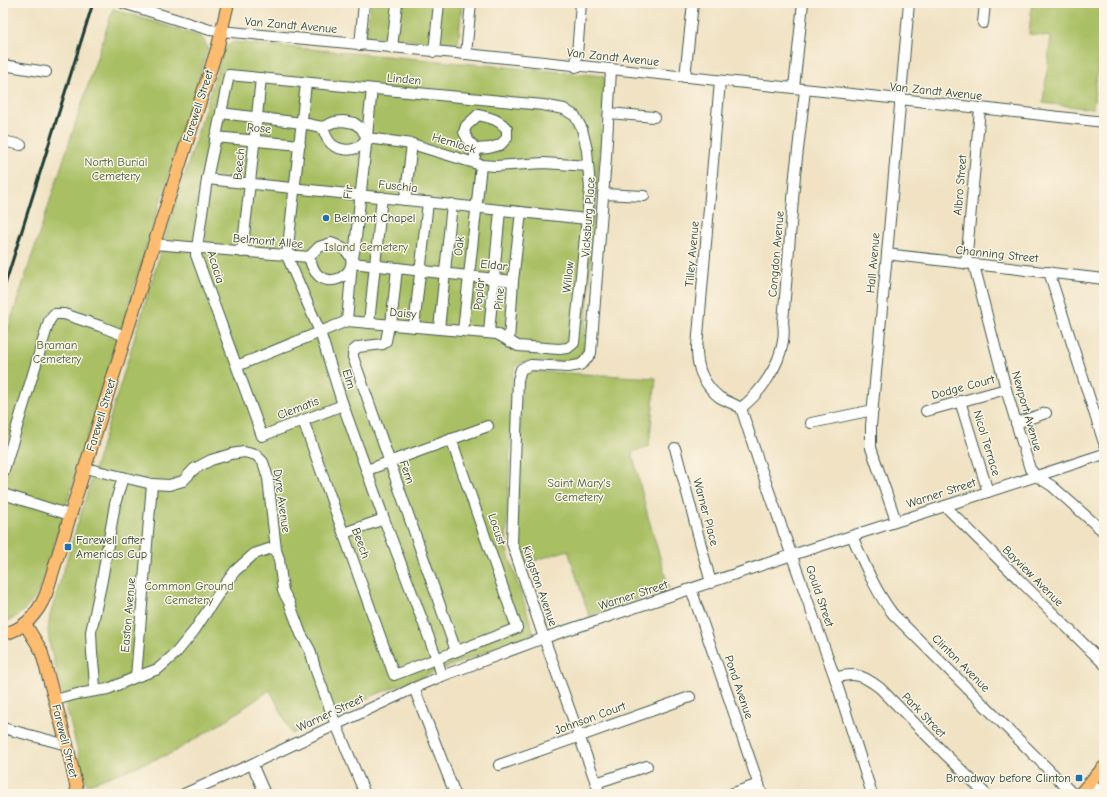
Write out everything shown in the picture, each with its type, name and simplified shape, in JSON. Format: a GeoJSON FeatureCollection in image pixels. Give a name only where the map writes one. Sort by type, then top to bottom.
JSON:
{"type":"FeatureCollection","features":[{"type":"Feature","properties":{"kind":"main road","name":"Farewell Street"},"geometry":{"type":"LineString","coordinates":[[78,794],[67,745],[41,650],[26,624],[42,603],[46,594],[125,336],[222,31],[228,3]]}},
{"type":"Feature","properties":{"kind":"main road"},"geometry":{"type":"LineString","coordinates":[[3,634],[14,631],[26,624]]}},
{"type":"Feature","properties":{"kind":"main road"},"geometry":{"type":"LineString","coordinates":[[1080,794],[1104,767]]}},
{"type":"Feature","properties":{"kind":"street","name":"Van Zandt Avenue"},"geometry":{"type":"LineString","coordinates":[[124,3],[210,30],[466,54],[900,99],[1104,122]]}},
{"type":"Feature","properties":{"kind":"street"},"geometry":{"type":"LineString","coordinates":[[360,45],[364,3]]}},
{"type":"Feature","properties":{"kind":"street"},"geometry":{"type":"LineString","coordinates":[[392,48],[397,3]]}},
{"type":"Feature","properties":{"kind":"street"},"geometry":{"type":"LineString","coordinates":[[434,52],[439,3]]}},
{"type":"Feature","properties":{"kind":"street"},"geometry":{"type":"LineString","coordinates":[[466,54],[471,3]]}},
{"type":"Feature","properties":{"kind":"street"},"geometry":{"type":"LineString","coordinates":[[576,66],[582,3]]}},
{"type":"Feature","properties":{"kind":"street"},"geometry":{"type":"LineString","coordinates":[[685,77],[693,3]]}},
{"type":"Feature","properties":{"kind":"street"},"geometry":{"type":"LineString","coordinates":[[794,88],[803,3]]}},
{"type":"Feature","properties":{"kind":"street","name":"Hall Avenue"},"geometry":{"type":"LineString","coordinates":[[896,521],[871,448],[871,426],[909,3]]}},
{"type":"Feature","properties":{"kind":"street"},"geometry":{"type":"LineString","coordinates":[[983,23],[985,3]]}},
{"type":"Feature","properties":{"kind":"street"},"geometry":{"type":"LineString","coordinates":[[3,65],[46,72]]}},
{"type":"Feature","properties":{"kind":"street","name":"Vicksburg Place"},"geometry":{"type":"LineString","coordinates":[[584,362],[591,353],[611,70]]}},
{"type":"Feature","properties":{"kind":"street","name":"Linden"},"geometry":{"type":"LineString","coordinates":[[229,75],[543,105],[564,109],[575,116]]}},
{"type":"Feature","properties":{"kind":"street","name":"Acacia"},"geometry":{"type":"LineString","coordinates":[[229,75],[207,179],[196,256],[262,436]]}},
{"type":"Feature","properties":{"kind":"street","name":"Beech"},"geometry":{"type":"LineString","coordinates":[[242,252],[258,118],[261,78]]}},
{"type":"Feature","properties":{"kind":"street","name":"Tilley Avenue"},"geometry":{"type":"LineString","coordinates":[[720,81],[698,340],[698,359],[702,374],[715,394],[731,404],[741,408]]}},
{"type":"Feature","properties":{"kind":"street"},"geometry":{"type":"LineString","coordinates":[[287,256],[306,82]]}},
{"type":"Feature","properties":{"kind":"street","name":"Fir"},"geometry":{"type":"LineString","coordinates":[[346,321],[372,89]]}},
{"type":"Feature","properties":{"kind":"street","name":"Congdon Avenue"},"geometry":{"type":"LineString","coordinates":[[741,408],[759,392],[766,382],[776,364],[783,342],[783,322],[795,183],[805,90]]}},
{"type":"Feature","properties":{"kind":"street"},"geometry":{"type":"LineString","coordinates":[[474,98],[478,105],[478,115],[466,126],[464,132],[468,140],[476,149],[500,145],[507,138],[507,129],[501,122],[478,115]]}},
{"type":"Feature","properties":{"kind":"street","name":"Albro Street"},"geometry":{"type":"LineString","coordinates":[[970,265],[980,108]]}},
{"type":"Feature","properties":{"kind":"street"},"geometry":{"type":"LineString","coordinates":[[221,113],[302,123],[322,127],[334,122],[344,121],[354,123],[362,128],[367,138],[360,146],[351,149],[336,148],[330,143],[322,127]]}},
{"type":"Feature","properties":{"kind":"street"},"geometry":{"type":"LineString","coordinates":[[609,113],[654,117]]}},
{"type":"Feature","properties":{"kind":"street","name":"Willow"},"geometry":{"type":"LineString","coordinates":[[571,346],[574,343],[590,189],[587,150],[582,129],[575,116]]}},
{"type":"Feature","properties":{"kind":"street","name":"Rose"},"geometry":{"type":"LineString","coordinates":[[215,138],[300,145]]}},
{"type":"Feature","properties":{"kind":"street","name":"Hemlock"},"geometry":{"type":"LineString","coordinates":[[367,138],[412,144],[478,164],[496,166],[544,163],[588,166]]}},
{"type":"Feature","properties":{"kind":"street"},"geometry":{"type":"LineString","coordinates":[[3,140],[21,145]]}},
{"type":"Feature","properties":{"kind":"street"},"geometry":{"type":"LineString","coordinates":[[404,200],[412,144]]}},
{"type":"Feature","properties":{"kind":"street","name":"Oak"},"geometry":{"type":"LineString","coordinates":[[463,331],[477,207],[478,164],[476,149]]}},
{"type":"Feature","properties":{"kind":"street","name":"Fuschia"},"geometry":{"type":"LineString","coordinates":[[207,179],[587,219]]}},
{"type":"Feature","properties":{"kind":"street"},"geometry":{"type":"LineString","coordinates":[[603,194],[644,196]]}},
{"type":"Feature","properties":{"kind":"street"},"geometry":{"type":"LineString","coordinates":[[369,323],[382,197]]}},
{"type":"Feature","properties":{"kind":"street"},"geometry":{"type":"LineString","coordinates":[[414,327],[428,202]]}},
{"type":"Feature","properties":{"kind":"street"},"geometry":{"type":"LineString","coordinates":[[438,329],[452,204]]}},
{"type":"Feature","properties":{"kind":"street","name":"Poplar"},"geometry":{"type":"LineString","coordinates":[[489,334],[500,210]]}},
{"type":"Feature","properties":{"kind":"street","name":"Pine"},"geometry":{"type":"LineString","coordinates":[[509,341],[522,212]]}},
{"type":"Feature","properties":{"kind":"street","name":"Belmont Allee"},"geometry":{"type":"LineString","coordinates":[[331,243],[341,246],[349,253],[352,263],[348,273],[340,278],[329,281],[320,277],[313,270],[309,258],[319,247],[331,243]]}},
{"type":"Feature","properties":{"kind":"street","name":"Belmont Allee"},"geometry":{"type":"LineString","coordinates":[[154,244],[309,258]]}},
{"type":"Feature","properties":{"kind":"street","name":"Channing Street"},"geometry":{"type":"LineString","coordinates":[[887,254],[970,265],[1049,272],[1104,279]]}},
{"type":"Feature","properties":{"kind":"street","name":"Elm"},"geometry":{"type":"LineString","coordinates":[[287,256],[320,332],[343,405],[442,676]]}},
{"type":"Feature","properties":{"kind":"street","name":"Eldar"},"geometry":{"type":"LineString","coordinates":[[352,263],[514,280]]}},
{"type":"Feature","properties":{"kind":"street","name":"Newport Avenue"},"geometry":{"type":"LineString","coordinates":[[970,265],[1030,469],[1036,476],[1052,486],[1104,532]]}},
{"type":"Feature","properties":{"kind":"street"},"geometry":{"type":"LineString","coordinates":[[390,325],[397,268]]}},
{"type":"Feature","properties":{"kind":"street"},"geometry":{"type":"LineString","coordinates":[[1049,272],[1104,443]]}},
{"type":"Feature","properties":{"kind":"street"},"geometry":{"type":"LineString","coordinates":[[3,474],[49,321],[54,314],[64,314],[125,336]]}},
{"type":"Feature","properties":{"kind":"street","name":"Daisy"},"geometry":{"type":"LineString","coordinates":[[237,366],[346,321],[497,334],[518,346],[559,349],[568,348],[571,346]]}},
{"type":"Feature","properties":{"kind":"street","name":"Fern"},"geometry":{"type":"LineString","coordinates":[[390,325],[384,344],[358,347],[353,351],[353,357],[456,652]]}},
{"type":"Feature","properties":{"kind":"street","name":"Kingston Avenue"},"geometry":{"type":"LineString","coordinates":[[584,362],[580,365],[568,367],[531,365],[521,369],[518,380],[512,543],[544,638],[600,794]]}},
{"type":"Feature","properties":{"kind":"street","name":"Dodge Court"},"geometry":{"type":"LineString","coordinates":[[926,411],[1006,389]]}},
{"type":"Feature","properties":{"kind":"street","name":"Nicol Terrace"},"geometry":{"type":"LineString","coordinates":[[960,401],[988,492]]}},
{"type":"Feature","properties":{"kind":"street","name":"Clematis"},"geometry":{"type":"LineString","coordinates":[[262,436],[343,405]]}},
{"type":"Feature","properties":{"kind":"street","name":"Gould Street"},"geometry":{"type":"LineString","coordinates":[[741,408],[835,678],[872,794]]}},
{"type":"Feature","properties":{"kind":"street"},"geometry":{"type":"LineString","coordinates":[[811,423],[873,410]]}},
{"type":"Feature","properties":{"kind":"street"},"geometry":{"type":"LineString","coordinates":[[1016,423],[1046,413]]}},
{"type":"Feature","properties":{"kind":"street","name":"Beech"},"geometry":{"type":"LineString","coordinates":[[304,420],[394,675],[436,659]]}},
{"type":"Feature","properties":{"kind":"street"},"geometry":{"type":"LineString","coordinates":[[367,470],[488,426]]}},
{"type":"Feature","properties":{"kind":"street","name":"Locust"},"geometry":{"type":"LineString","coordinates":[[451,439],[518,628],[456,652]]}},
{"type":"Feature","properties":{"kind":"street","name":"Warner Place"},"geometry":{"type":"LineString","coordinates":[[675,448],[711,582]]}},
{"type":"Feature","properties":{"kind":"street","name":"Dyre Avenue"},"geometry":{"type":"LineString","coordinates":[[85,468],[152,484],[169,485],[183,481],[194,469],[210,460],[231,454],[244,452],[256,455],[263,462],[268,478],[276,550],[279,559],[283,591],[289,602],[301,634],[310,650],[316,671],[336,725],[365,794]]}},
{"type":"Feature","properties":{"kind":"street","name":"Warner Street"},"geometry":{"type":"LineString","coordinates":[[184,794],[252,764],[414,688],[544,638],[792,555],[1104,454]]}},
{"type":"Feature","properties":{"kind":"street"},"geometry":{"type":"LineString","coordinates":[[95,691],[91,632],[116,504],[123,477]]}},
{"type":"Feature","properties":{"kind":"street","name":"Easton Avenue"},"geometry":{"type":"LineString","coordinates":[[136,677],[152,484]]}},
{"type":"Feature","properties":{"kind":"street"},"geometry":{"type":"LineString","coordinates":[[3,494],[70,515]]}},
{"type":"Feature","properties":{"kind":"street","name":"Bayview Avenue"},"geometry":{"type":"LineString","coordinates":[[945,506],[1104,664]]}},
{"type":"Feature","properties":{"kind":"street"},"geometry":{"type":"LineString","coordinates":[[344,534],[384,520]]}},
{"type":"Feature","properties":{"kind":"street","name":"Clinton Avenue"},"geometry":{"type":"LineString","coordinates":[[852,536],[878,591],[884,602],[894,614],[1073,794]]}},
{"type":"Feature","properties":{"kind":"street"},"geometry":{"type":"LineString","coordinates":[[54,700],[76,694],[108,689],[158,669],[176,653],[194,631],[235,570],[254,554],[272,548],[276,550]]}},
{"type":"Feature","properties":{"kind":"street","name":"Pond Avenue"},"geometry":{"type":"LineString","coordinates":[[691,589],[760,789]]}},
{"type":"Feature","properties":{"kind":"street"},"geometry":{"type":"LineString","coordinates":[[436,659],[456,652]]}},
{"type":"Feature","properties":{"kind":"street","name":"Park Street"},"geometry":{"type":"LineString","coordinates":[[835,678],[846,675],[858,675],[868,678],[880,688],[986,794]]}},
{"type":"Feature","properties":{"kind":"street"},"geometry":{"type":"LineString","coordinates":[[414,688],[455,794]]}},
{"type":"Feature","properties":{"kind":"street","name":"Johnson Court"},"geometry":{"type":"LineString","coordinates":[[499,765],[690,697]]}},
{"type":"Feature","properties":{"kind":"street"},"geometry":{"type":"LineString","coordinates":[[3,728],[67,745]]}},
{"type":"Feature","properties":{"kind":"street"},"geometry":{"type":"LineString","coordinates":[[252,764],[265,794]]}},
{"type":"Feature","properties":{"kind":"street"},"geometry":{"type":"LineString","coordinates":[[596,783],[647,766]]}},
{"type":"Feature","properties":{"kind":"street"},"geometry":{"type":"LineString","coordinates":[[1091,782],[1100,794]]}},
{"type":"Feature","properties":{"kind":"street"},"geometry":{"type":"LineString","coordinates":[[731,794],[760,789]]}},
{"type":"Feature","properties":{"kind":"green space"},"geometry":{"type":"Polygon","coordinates":[[[370,3],[462,3],[458,45],[366,36],[370,3]]]}},
{"type":"Feature","properties":{"kind":"green space"},"geometry":{"type":"Polygon","coordinates":[[[1032,3],[1104,3],[1104,46],[1100,46],[1093,109],[1043,103],[1051,37],[1029,34],[1032,3]]]}},
{"type":"Feature","properties":{"kind":"green space"},"geometry":{"type":"Polygon","coordinates":[[[113,9],[199,36],[204,40],[208,48],[44,577],[38,592],[28,606],[19,615],[3,623],[3,344],[113,9]]]}},
{"type":"Feature","properties":{"kind":"green space","name":"Island Cemetery"},"geometry":{"type":"Polygon","coordinates":[[[233,42],[604,76],[605,84],[584,350],[580,358],[574,361],[526,362],[517,364],[513,374],[506,547],[534,634],[377,694],[292,734],[270,690],[225,721],[172,753],[87,785],[50,647],[48,631],[50,615],[224,48],[233,42]]]}},
{"type":"Feature","properties":{"kind":"green space","name":"Saint Mary's Cemetery"},"geometry":{"type":"Polygon","coordinates":[[[530,371],[656,378],[649,446],[632,452],[647,513],[669,588],[589,616],[568,550],[524,564],[516,542],[522,380],[525,374],[530,371]]]}},
{"type":"Feature","properties":{"kind":"railway"},"geometry":{"type":"LineString","coordinates":[[3,291],[93,3]]}},
{"type":"Feature","properties":{"kind":"place","name":"Belmont Chapel"},"geometry":{"type":"Point","coordinates":[326,218]}},
{"type":"Feature","properties":{"kind":"place","name":"Farewell after Americas Cup"},"geometry":{"type":"Point","coordinates":[68,547]}},
{"type":"Feature","properties":{"kind":"place","name":"Broadway before Clinton"},"geometry":{"type":"Point","coordinates":[1079,778]}},
{"type":"Feature","properties":{"kind":"park label","name":"North Burial Cemetery"},"geometry":{"type":"Point","coordinates":[116,169]}},
{"type":"Feature","properties":{"kind":"park label","name":"Braman Cemetery"},"geometry":{"type":"Point","coordinates":[57,352]}},
{"type":"Feature","properties":{"kind":"park label","name":"Common Ground Cemetery"},"geometry":{"type":"Point","coordinates":[189,593]}}]}
